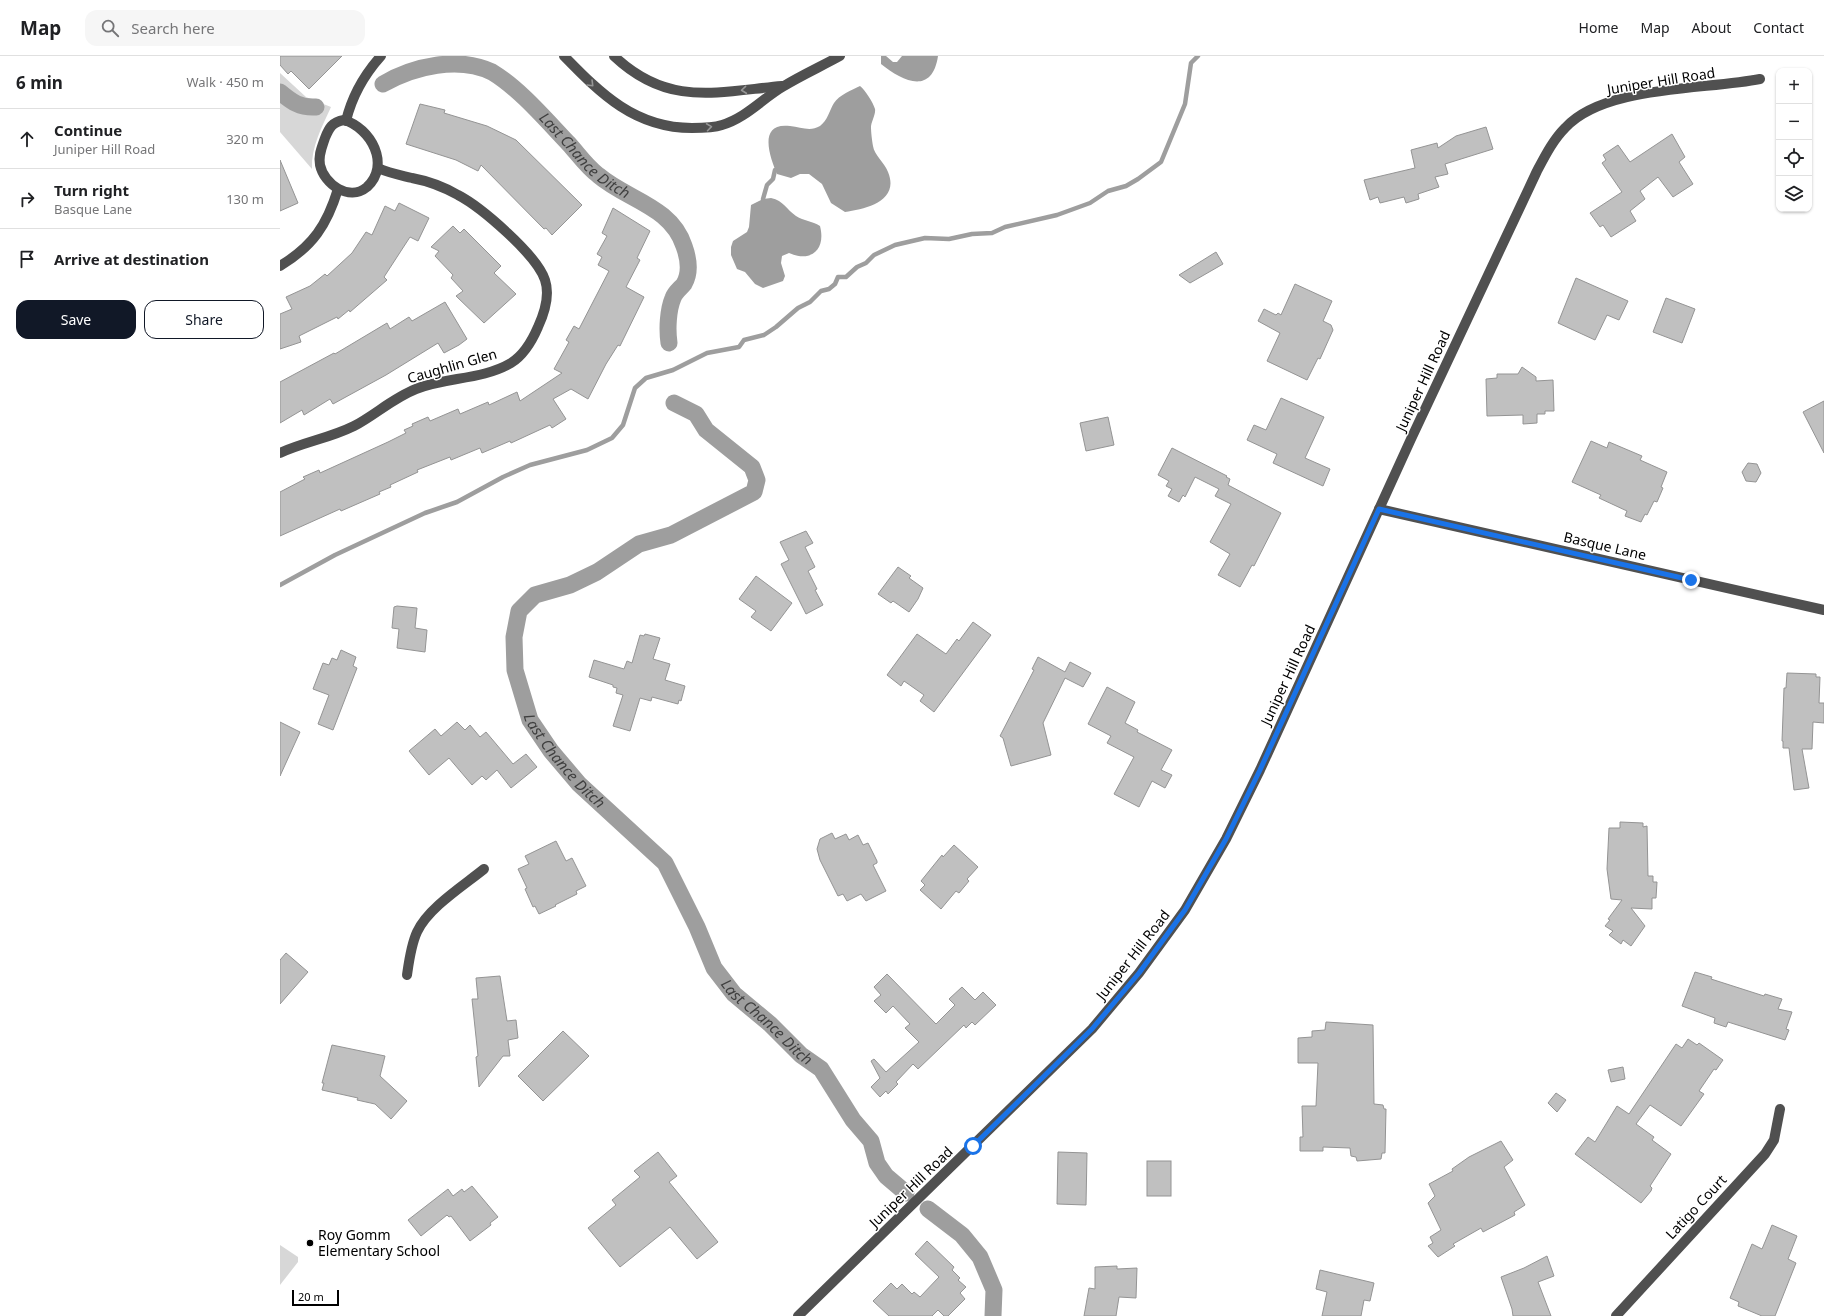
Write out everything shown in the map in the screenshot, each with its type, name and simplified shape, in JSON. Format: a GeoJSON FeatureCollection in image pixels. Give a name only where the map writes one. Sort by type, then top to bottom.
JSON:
{"type":"FeatureCollection","features":[{"type":"Feature","properties":{"kind":"street"},"geometry":{"type":"LineString","coordinates":[[346,121],[361,83],[381,56]]}},
{"type":"Feature","properties":{"kind":"street"},"geometry":{"type":"LineString","coordinates":[[564,56],[596,89],[626,111],[643,119],[662,125],[683,128],[704,128],[722,125],[751,110],[782,86],[840,56]]}},
{"type":"Feature","properties":{"kind":"street"},"geometry":{"type":"LineString","coordinates":[[614,56],[635,73],[644,78],[680,92],[711,93],[782,86]]}},
{"type":"Feature","properties":{"kind":"street","name":"Juniper Hill Road"},"geometry":{"type":"LineString","coordinates":[[798,1316],[1092,1029],[1139,973],[1191,902],[1226,839],[1271,747],[1379,509],[1537,171],[1548,150],[1565,128],[1581,114],[1624,98],[1706,86],[1736,84],[1760,79]]}},
{"type":"Feature","properties":{"kind":"street"},"geometry":{"type":"LineString","coordinates":[[338,121],[346,121],[357,125],[378,154],[378,168],[370,184],[358,192],[338,189],[325,178],[319,156],[332,124],[338,121]]}},
{"type":"Feature","properties":{"kind":"street","name":"Caughlin Glen"},"geometry":{"type":"LineString","coordinates":[[280,453],[295,446],[353,426],[414,389],[478,375],[502,368],[513,362],[522,354],[540,323],[546,297],[543,275],[528,255],[495,222],[482,211],[458,195],[427,182],[389,173],[378,168]]}},
{"type":"Feature","properties":{"kind":"street"},"geometry":{"type":"LineString","coordinates":[[280,266],[303,250],[322,228],[328,217],[338,189]]}},
{"type":"Feature","properties":{"kind":"street","name":"Basque Lane"},"geometry":{"type":"LineString","coordinates":[[1379,509],[1824,610]]}},
{"type":"Feature","properties":{"kind":"street"},"geometry":{"type":"LineString","coordinates":[[407,975],[413,943],[416,933],[422,923],[433,911],[484,869]]}},
{"type":"Feature","properties":{"kind":"street","name":"Latigo Court"},"geometry":{"type":"LineString","coordinates":[[1616,1316],[1766,1154],[1774,1140],[1780,1109]]}},
{"type":"Feature","properties":{"kind":"shaded area"},"geometry":{"type":"Polygon","coordinates":[[[881,56],[886,56],[893,62],[897,62],[902,56],[938,56],[935,69],[930,77],[923,81],[915,81],[898,76],[889,70],[881,64],[881,56]]]}},
{"type":"Feature","properties":{"kind":"shaded area"},"geometry":{"type":"Polygon","coordinates":[[[280,73],[306,97],[331,107],[315,145],[312,169],[280,132],[280,73]]]}},
{"type":"Feature","properties":{"kind":"shaded area"},"geometry":{"type":"Polygon","coordinates":[[[860,86],[869,96],[875,109],[871,127],[873,146],[875,153],[887,169],[890,182],[889,190],[885,197],[879,202],[862,209],[845,212],[831,203],[822,184],[809,174],[800,174],[791,178],[777,174],[771,159],[768,142],[773,129],[780,126],[813,129],[820,126],[827,118],[836,100],[860,86]]]}},
{"type":"Feature","properties":{"kind":"shaded area"},"geometry":{"type":"Polygon","coordinates":[[[771,198],[782,203],[796,216],[820,226],[821,241],[819,247],[810,255],[797,256],[789,253],[782,256],[781,263],[785,276],[783,281],[763,288],[755,284],[745,272],[737,269],[731,255],[731,247],[733,241],[747,232],[749,227],[751,205],[763,199],[771,198]]]}},
{"type":"Feature","properties":{"kind":"shaded area"},"geometry":{"type":"Polygon","coordinates":[[[280,1245],[298,1257],[298,1262],[280,1285],[280,1245]]]}},
{"type":"Feature","properties":{"kind":"building"},"geometry":{"type":"Polygon","coordinates":[[[280,56],[342,56],[309,89],[291,71],[288,74],[280,65],[280,56]]]}},
{"type":"Feature","properties":{"kind":"building"},"geometry":{"type":"Polygon","coordinates":[[[420,104],[445,110],[444,113],[487,126],[516,140],[582,205],[552,235],[546,228],[544,229],[481,165],[478,171],[456,160],[406,144],[420,104]]]}},
{"type":"Feature","properties":{"kind":"building"},"geometry":{"type":"Polygon","coordinates":[[[1486,127],[1493,149],[1445,164],[1448,174],[1435,177],[1439,187],[1418,194],[1419,199],[1406,203],[1404,197],[1380,203],[1378,197],[1370,200],[1364,180],[1415,168],[1411,150],[1437,143],[1438,148],[1456,136],[1486,127]]]}},
{"type":"Feature","properties":{"kind":"building"},"geometry":{"type":"Polygon","coordinates":[[[1672,134],[1685,157],[1679,162],[1693,184],[1673,197],[1658,177],[1640,191],[1645,199],[1630,211],[1636,221],[1611,237],[1603,225],[1600,227],[1590,213],[1622,192],[1602,163],[1606,160],[1603,155],[1618,145],[1630,162],[1672,134]]]}},
{"type":"Feature","properties":{"kind":"building"},"geometry":{"type":"Polygon","coordinates":[[[280,160],[298,203],[280,211],[280,160]]]}},
{"type":"Feature","properties":{"kind":"building"},"geometry":{"type":"Polygon","coordinates":[[[399,203],[429,218],[418,241],[410,237],[384,277],[387,280],[350,312],[349,310],[338,319],[337,317],[299,336],[301,342],[280,349],[280,314],[292,309],[286,297],[310,286],[325,274],[327,276],[352,253],[366,232],[372,235],[385,206],[395,211],[399,203]]]}},
{"type":"Feature","properties":{"kind":"building"},"geometry":{"type":"Polygon","coordinates":[[[613,208],[650,231],[637,258],[640,260],[626,287],[644,297],[620,346],[618,345],[606,364],[588,399],[571,389],[553,399],[566,419],[552,428],[550,425],[511,443],[510,441],[482,453],[480,448],[451,460],[450,457],[417,470],[418,472],[390,485],[391,487],[379,492],[380,494],[341,511],[340,509],[280,536],[280,492],[305,479],[303,477],[319,470],[320,473],[388,442],[406,433],[404,430],[413,426],[412,424],[428,417],[430,421],[458,409],[460,414],[488,402],[489,405],[517,392],[520,401],[562,373],[554,369],[569,342],[566,340],[574,326],[579,329],[609,271],[598,265],[602,257],[597,254],[607,236],[602,233],[613,208]]]}},
{"type":"Feature","properties":{"kind":"building"},"geometry":{"type":"Polygon","coordinates":[[[453,226],[460,233],[464,229],[501,266],[494,273],[516,294],[484,323],[456,296],[463,291],[451,278],[453,275],[435,256],[439,251],[431,247],[453,226]]]}},
{"type":"Feature","properties":{"kind":"building"},"geometry":{"type":"Polygon","coordinates":[[[1216,252],[1223,264],[1190,283],[1179,275],[1216,252]]]}},
{"type":"Feature","properties":{"kind":"building"},"geometry":{"type":"Polygon","coordinates":[[[1576,278],[1628,301],[1619,320],[1607,315],[1595,340],[1558,323],[1576,278]]]}},
{"type":"Feature","properties":{"kind":"building"},"geometry":{"type":"Polygon","coordinates":[[[1295,284],[1332,301],[1323,321],[1331,325],[1333,330],[1320,359],[1318,358],[1307,380],[1267,361],[1280,333],[1258,321],[1264,309],[1276,315],[1278,313],[1281,315],[1295,284]]]}},
{"type":"Feature","properties":{"kind":"building"},"geometry":{"type":"Polygon","coordinates":[[[1666,298],[1695,309],[1682,343],[1653,332],[1666,298]]]}},
{"type":"Feature","properties":{"kind":"building"},"geometry":{"type":"Polygon","coordinates":[[[445,302],[467,339],[459,345],[444,353],[438,343],[386,375],[333,404],[330,399],[304,415],[302,410],[280,423],[280,382],[334,353],[335,354],[387,323],[390,329],[409,317],[412,321],[445,302]]]}},
{"type":"Feature","properties":{"kind":"building"},"geometry":{"type":"Polygon","coordinates":[[[1522,367],[1536,377],[1536,381],[1553,380],[1554,411],[1545,411],[1545,414],[1537,414],[1537,423],[1523,424],[1523,415],[1487,416],[1486,379],[1497,378],[1497,374],[1518,374],[1522,367]]]}},
{"type":"Feature","properties":{"kind":"building"},"geometry":{"type":"Polygon","coordinates":[[[1281,398],[1324,417],[1305,458],[1330,469],[1323,486],[1273,463],[1277,454],[1247,440],[1254,425],[1266,430],[1281,398]]]}},
{"type":"Feature","properties":{"kind":"building"},"geometry":{"type":"Polygon","coordinates":[[[1824,401],[1824,453],[1803,412],[1824,401]]]}},
{"type":"Feature","properties":{"kind":"building"},"geometry":{"type":"Polygon","coordinates":[[[1108,417],[1114,445],[1086,451],[1080,423],[1108,417]]]}},
{"type":"Feature","properties":{"kind":"building"},"geometry":{"type":"Polygon","coordinates":[[[1591,441],[1607,448],[1609,442],[1642,456],[1640,460],[1667,472],[1661,487],[1663,488],[1657,502],[1654,501],[1647,515],[1645,514],[1641,522],[1625,516],[1627,511],[1599,498],[1601,495],[1572,482],[1591,441]]]}},
{"type":"Feature","properties":{"kind":"building"},"geometry":{"type":"Polygon","coordinates":[[[1172,448],[1227,476],[1226,477],[1230,479],[1228,485],[1281,513],[1254,566],[1252,565],[1240,587],[1218,575],[1230,554],[1210,542],[1231,504],[1215,496],[1219,489],[1195,477],[1185,497],[1183,495],[1179,502],[1168,496],[1172,489],[1166,486],[1169,481],[1158,475],[1172,448]]]}},
{"type":"Feature","properties":{"kind":"building"},"geometry":{"type":"Polygon","coordinates":[[[1748,463],[1757,464],[1761,473],[1756,482],[1746,481],[1742,472],[1748,463]]]}},
{"type":"Feature","properties":{"kind":"building"},"geometry":{"type":"Polygon","coordinates":[[[806,531],[813,543],[805,547],[815,567],[808,571],[817,589],[815,590],[823,605],[806,614],[781,564],[789,560],[780,542],[806,531]]]}},
{"type":"Feature","properties":{"kind":"building"},"geometry":{"type":"Polygon","coordinates":[[[898,567],[911,576],[909,578],[923,588],[918,599],[909,612],[893,601],[891,603],[878,594],[898,567]]]}},
{"type":"Feature","properties":{"kind":"building"},"geometry":{"type":"Polygon","coordinates":[[[756,576],[792,603],[771,631],[751,617],[756,611],[739,599],[756,576]]]}},
{"type":"Feature","properties":{"kind":"building"},"geometry":{"type":"Polygon","coordinates":[[[394,607],[417,608],[415,628],[427,630],[425,652],[397,648],[399,629],[392,628],[394,607]]]}},
{"type":"Feature","properties":{"kind":"building"},"geometry":{"type":"Polygon","coordinates":[[[973,622],[991,635],[934,712],[920,701],[924,695],[904,681],[901,686],[887,675],[917,634],[946,654],[957,639],[959,641],[973,622]]]}},
{"type":"Feature","properties":{"kind":"building"},"geometry":{"type":"Polygon","coordinates":[[[645,634],[660,638],[653,659],[670,664],[665,680],[685,686],[681,701],[679,700],[678,704],[652,697],[651,701],[640,698],[630,731],[613,726],[623,695],[616,693],[617,688],[613,687],[613,685],[589,677],[594,660],[624,669],[627,661],[632,663],[640,635],[644,636],[645,634]]]}},
{"type":"Feature","properties":{"kind":"building"},"geometry":{"type":"Polygon","coordinates":[[[341,650],[356,657],[353,666],[357,668],[333,730],[318,724],[329,695],[313,689],[323,663],[329,665],[332,658],[337,660],[341,650]]]}},
{"type":"Feature","properties":{"kind":"building"},"geometry":{"type":"Polygon","coordinates":[[[1038,657],[1065,672],[1070,662],[1091,673],[1083,687],[1065,678],[1043,723],[1051,755],[1011,766],[1003,738],[1000,736],[1034,670],[1032,669],[1038,657]]]}},
{"type":"Feature","properties":{"kind":"building"},"geometry":{"type":"Polygon","coordinates":[[[1787,673],[1816,674],[1816,677],[1820,677],[1819,703],[1824,703],[1824,723],[1813,722],[1812,749],[1802,749],[1809,788],[1794,790],[1789,748],[1783,748],[1782,741],[1784,688],[1786,688],[1787,673]]]}},
{"type":"Feature","properties":{"kind":"building"},"geometry":{"type":"Polygon","coordinates":[[[1107,687],[1135,702],[1125,723],[1138,730],[1137,732],[1172,750],[1161,770],[1172,775],[1165,788],[1152,781],[1139,807],[1114,794],[1134,757],[1107,743],[1111,736],[1088,724],[1107,687]]]}},
{"type":"Feature","properties":{"kind":"building"},"geometry":{"type":"Polygon","coordinates":[[[280,722],[300,732],[280,776],[280,722]]]}},
{"type":"Feature","properties":{"kind":"building"},"geometry":{"type":"Polygon","coordinates":[[[457,722],[465,730],[470,725],[480,737],[486,732],[513,764],[526,754],[537,767],[511,788],[497,770],[486,780],[482,776],[472,785],[449,758],[429,775],[409,751],[435,729],[441,736],[457,722]]]}},
{"type":"Feature","properties":{"kind":"building"},"geometry":{"type":"Polygon","coordinates":[[[1620,822],[1643,823],[1643,827],[1647,826],[1648,876],[1653,876],[1653,882],[1657,882],[1656,898],[1652,898],[1652,909],[1631,908],[1645,926],[1631,946],[1623,940],[1621,944],[1609,935],[1613,931],[1605,926],[1610,920],[1608,919],[1622,900],[1611,899],[1607,869],[1609,828],[1620,828],[1620,822]]]}},
{"type":"Feature","properties":{"kind":"building"},"geometry":{"type":"Polygon","coordinates":[[[832,833],[835,839],[846,834],[849,840],[858,835],[863,845],[868,843],[877,861],[877,863],[873,865],[886,891],[866,901],[861,894],[847,901],[843,894],[838,896],[820,860],[817,849],[820,839],[832,833]]]}},
{"type":"Feature","properties":{"kind":"building"},"geometry":{"type":"Polygon","coordinates":[[[556,841],[566,861],[572,858],[586,886],[576,891],[577,894],[539,914],[535,906],[533,907],[525,889],[527,888],[518,869],[529,864],[525,856],[556,841]]]}},
{"type":"Feature","properties":{"kind":"building"},"geometry":{"type":"Polygon","coordinates":[[[954,845],[978,867],[967,879],[969,881],[959,893],[956,891],[941,909],[920,890],[925,885],[921,881],[942,855],[943,857],[954,845]]]}},
{"type":"Feature","properties":{"kind":"building"},"geometry":{"type":"Polygon","coordinates":[[[286,953],[308,972],[280,1004],[280,960],[286,953]]]}},
{"type":"Feature","properties":{"kind":"building"},"geometry":{"type":"Polygon","coordinates":[[[1695,972],[1712,977],[1711,979],[1764,996],[1765,994],[1782,999],[1778,1009],[1792,1012],[1786,1029],[1789,1030],[1785,1040],[1728,1022],[1726,1027],[1714,1023],[1715,1018],[1682,1006],[1695,972]]]}},
{"type":"Feature","properties":{"kind":"building"},"geometry":{"type":"Polygon","coordinates":[[[887,974],[936,1024],[955,1005],[949,999],[962,987],[975,1000],[983,992],[996,1005],[975,1025],[972,1022],[966,1028],[964,1025],[918,1069],[913,1064],[896,1082],[898,1084],[888,1094],[886,1091],[880,1097],[871,1087],[880,1078],[871,1061],[874,1059],[886,1072],[919,1042],[905,1028],[910,1024],[893,1006],[886,1013],[874,1001],[881,995],[874,987],[887,974]]]}},
{"type":"Feature","properties":{"kind":"building"},"geometry":{"type":"Polygon","coordinates":[[[500,976],[507,1021],[516,1020],[518,1038],[508,1040],[510,1056],[503,1056],[479,1087],[476,1057],[478,1056],[472,999],[478,999],[476,978],[500,976]]]}},
{"type":"Feature","properties":{"kind":"building"},"geometry":{"type":"Polygon","coordinates":[[[1326,1022],[1373,1025],[1374,1104],[1383,1105],[1384,1109],[1386,1109],[1385,1153],[1382,1153],[1381,1159],[1357,1161],[1356,1157],[1351,1156],[1350,1148],[1323,1147],[1323,1151],[1300,1151],[1300,1137],[1303,1137],[1302,1106],[1316,1106],[1318,1063],[1298,1063],[1298,1038],[1312,1037],[1312,1031],[1325,1030],[1326,1022]]]}},
{"type":"Feature","properties":{"kind":"building"},"geometry":{"type":"Polygon","coordinates":[[[563,1031],[589,1056],[543,1101],[518,1076],[563,1031]]]}},
{"type":"Feature","properties":{"kind":"building"},"geometry":{"type":"Polygon","coordinates":[[[1688,1039],[1697,1045],[1699,1043],[1723,1060],[1716,1070],[1714,1069],[1699,1091],[1704,1094],[1681,1126],[1650,1105],[1636,1124],[1654,1137],[1652,1140],[1671,1154],[1650,1186],[1652,1188],[1651,1191],[1641,1203],[1575,1154],[1588,1137],[1595,1142],[1617,1106],[1629,1114],[1676,1044],[1682,1048],[1688,1039]]]}},
{"type":"Feature","properties":{"kind":"building"},"geometry":{"type":"Polygon","coordinates":[[[332,1045],[385,1056],[380,1076],[407,1101],[391,1119],[375,1104],[357,1100],[358,1098],[322,1090],[324,1083],[322,1083],[332,1045]]]}},
{"type":"Feature","properties":{"kind":"building"},"geometry":{"type":"Polygon","coordinates":[[[1623,1067],[1625,1079],[1611,1082],[1608,1070],[1623,1067]]]}},
{"type":"Feature","properties":{"kind":"building"},"geometry":{"type":"Polygon","coordinates":[[[1556,1093],[1566,1100],[1557,1112],[1548,1103],[1556,1093]]]}},
{"type":"Feature","properties":{"kind":"building"},"geometry":{"type":"Polygon","coordinates":[[[1501,1141],[1513,1160],[1504,1167],[1525,1205],[1514,1212],[1515,1215],[1483,1232],[1481,1228],[1453,1244],[1455,1246],[1438,1257],[1428,1246],[1433,1243],[1430,1237],[1441,1230],[1428,1203],[1435,1196],[1429,1184],[1453,1171],[1452,1169],[1469,1157],[1501,1141]]]}},
{"type":"Feature","properties":{"kind":"building"},"geometry":{"type":"Polygon","coordinates":[[[658,1152],[677,1176],[669,1182],[718,1242],[697,1259],[670,1227],[620,1267],[588,1228],[616,1205],[612,1200],[640,1177],[634,1171],[658,1152]]]}},
{"type":"Feature","properties":{"kind":"building"},"geometry":{"type":"Polygon","coordinates":[[[1058,1152],[1087,1153],[1086,1205],[1057,1204],[1058,1152]]]}},
{"type":"Feature","properties":{"kind":"building"},"geometry":{"type":"Polygon","coordinates":[[[1147,1161],[1171,1161],[1171,1196],[1147,1196],[1147,1161]]]}},
{"type":"Feature","properties":{"kind":"building"},"geometry":{"type":"Polygon","coordinates":[[[472,1186],[498,1217],[490,1223],[491,1225],[470,1241],[451,1216],[449,1217],[447,1215],[421,1236],[408,1220],[448,1189],[453,1196],[462,1189],[464,1192],[472,1186]]]}},
{"type":"Feature","properties":{"kind":"building"},"geometry":{"type":"Polygon","coordinates":[[[1772,1225],[1797,1236],[1788,1259],[1796,1263],[1775,1316],[1762,1316],[1738,1306],[1739,1302],[1730,1298],[1752,1244],[1762,1249],[1772,1225]]]}},
{"type":"Feature","properties":{"kind":"building"},"geometry":{"type":"Polygon","coordinates":[[[927,1241],[954,1267],[952,1270],[960,1278],[958,1280],[966,1287],[960,1293],[965,1299],[948,1316],[944,1316],[938,1310],[932,1316],[889,1316],[873,1301],[891,1283],[897,1289],[902,1284],[912,1294],[914,1292],[920,1297],[939,1277],[915,1254],[927,1241]]]}},
{"type":"Feature","properties":{"kind":"building"},"geometry":{"type":"Polygon","coordinates":[[[1547,1256],[1554,1276],[1538,1282],[1551,1316],[1513,1316],[1501,1277],[1524,1268],[1547,1256]]]}},
{"type":"Feature","properties":{"kind":"building"},"geometry":{"type":"Polygon","coordinates":[[[1117,1266],[1117,1269],[1137,1268],[1136,1298],[1119,1297],[1116,1316],[1084,1316],[1089,1288],[1095,1289],[1095,1267],[1117,1266]]]}},
{"type":"Feature","properties":{"kind":"building"},"geometry":{"type":"Polygon","coordinates":[[[1320,1270],[1374,1283],[1370,1301],[1364,1300],[1361,1316],[1322,1316],[1327,1292],[1316,1289],[1320,1270]]]}},
{"type":"Feature","properties":{"kind":"waterway"},"geometry":{"type":"LineString","coordinates":[[280,585],[335,555],[425,513],[457,502],[503,477],[530,465],[587,450],[612,438],[623,425],[635,388],[646,378],[673,370],[707,353],[739,347],[744,340],[764,335],[798,308],[810,302],[821,291],[829,289],[835,284],[838,277],[846,277],[857,267],[866,263],[874,255],[895,245],[925,238],[949,239],[972,234],[992,233],[1005,227],[1057,215],[1090,203],[1108,191],[1126,186],[1161,162],[1185,104],[1191,63],[1198,56]]}},
{"type":"Feature","properties":{"kind":"waterway","name":"Last Chance Ditch"},"geometry":{"type":"LineString","coordinates":[[383,84],[408,72],[437,65],[465,65],[479,67],[492,72],[513,87],[532,105],[594,172],[609,184],[647,205],[669,222],[678,232],[688,260],[688,275],[684,284],[675,294],[671,303],[668,320],[669,343]]}},
{"type":"Feature","properties":{"kind":"waterway","name":"Last Chance Ditch"},"geometry":{"type":"LineString","coordinates":[[280,92],[296,104],[316,107]]}},
{"type":"Feature","properties":{"kind":"waterway"},"geometry":{"type":"LineString","coordinates":[[763,199],[767,185],[773,179],[775,170]]}},
{"type":"Feature","properties":{"kind":"waterway","name":"Last Chance Ditch"},"geometry":{"type":"LineString","coordinates":[[674,403],[696,414],[706,430],[752,467],[757,480],[754,492],[671,535],[639,544],[597,572],[570,585],[535,595],[519,611],[514,637],[515,670],[530,720],[551,751],[579,784],[665,863],[697,927],[714,968],[734,994],[770,1024],[801,1055],[821,1069],[853,1120],[871,1141],[877,1163],[886,1176],[906,1193]]}},
{"type":"Feature","properties":{"kind":"waterway","name":"Last Chance Ditch"},"geometry":{"type":"LineString","coordinates":[[928,1209],[962,1235],[980,1257],[994,1290],[993,1316]]}},
{"type":"Feature","properties":{"kind":"place","name":"Roy Gomm Elementary School"},"geometry":{"type":"Point","coordinates":[310,1243]}},
{"type":"Feature","properties":{"kind":"route"},"geometry":{"type":"LineString","coordinates":[[973,1146],[1092,1029],[1139,973],[1185,910],[1204,880],[1226,839],[1260,770],[1379,509],[1691,580]]}}]}
